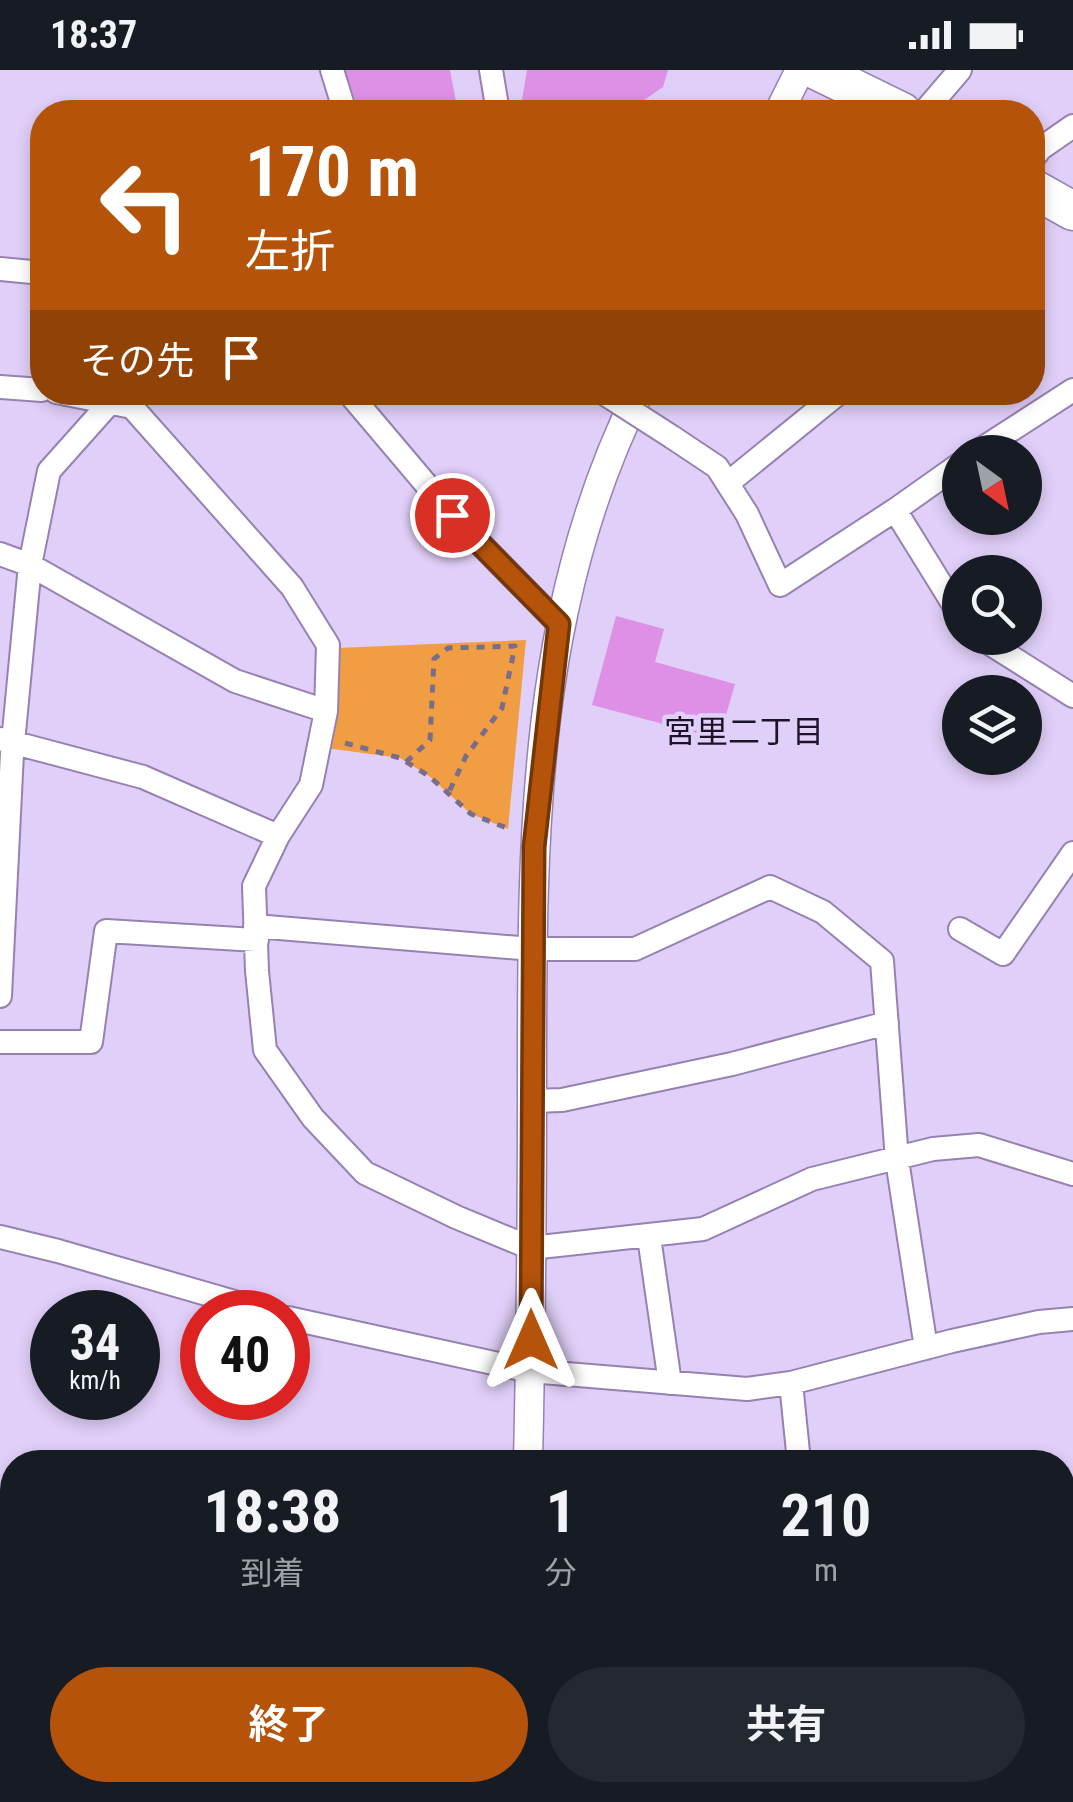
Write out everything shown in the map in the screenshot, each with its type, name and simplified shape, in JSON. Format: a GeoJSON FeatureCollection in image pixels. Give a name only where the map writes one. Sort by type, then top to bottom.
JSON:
{"type":"FeatureCollection","features":[{"type":"Feature","properties":{"kind":"highway"},"geometry":{"type":"LineString","coordinates":[[816,70],[877,100]]}},
{"type":"Feature","properties":{"kind":"highway"},"geometry":{"type":"LineString","coordinates":[[1045,195],[1073,211]]}},
{"type":"Feature","properties":{"kind":"street"},"geometry":{"type":"LineString","coordinates":[[332,70],[341,100]]}},
{"type":"Feature","properties":{"kind":"street"},"geometry":{"type":"LineString","coordinates":[[491,70],[496,100]]}},
{"type":"Feature","properties":{"kind":"street"},"geometry":{"type":"LineString","coordinates":[[785,100],[800,70]]}},
{"type":"Feature","properties":{"kind":"street"},"geometry":{"type":"LineString","coordinates":[[934,100],[960,70]]}},
{"type":"Feature","properties":{"kind":"street"},"geometry":{"type":"LineString","coordinates":[[1045,146],[1073,126]]}},
{"type":"Feature","properties":{"kind":"street"},"geometry":{"type":"LineString","coordinates":[[0,269],[30,272]]}},
{"type":"Feature","properties":{"kind":"street"},"geometry":{"type":"LineString","coordinates":[[0,387],[30,389]]}},
{"type":"Feature","properties":{"kind":"street"},"geometry":{"type":"LineString","coordinates":[[1003,435],[1073,390]]}},
{"type":"Feature","properties":{"kind":"street"},"geometry":{"type":"LineString","coordinates":[[0,996],[6,739],[30,565],[48,471],[107,405]]}},
{"type":"Feature","properties":{"kind":"street"},"geometry":{"type":"LineString","coordinates":[[128,405],[292,587],[328,645],[326,711],[311,785],[278,836],[254,886],[257,972],[265,1050],[314,1118],[366,1173],[456,1217],[532,1248],[703,1229],[812,1178],[932,1149],[979,1145],[1073,1174]]}},
{"type":"Feature","properties":{"kind":"street"},"geometry":{"type":"LineString","coordinates":[[359,405],[452,515],[559,624]]}},
{"type":"Feature","properties":{"kind":"street"},"geometry":{"type":"LineString","coordinates":[[622,405],[717,467],[746,514],[780,585],[942,477]]}},
{"type":"Feature","properties":{"kind":"street"},"geometry":{"type":"LineString","coordinates":[[528,1450],[536,814],[559,624],[582,528],[632,405]]}},
{"type":"Feature","properties":{"kind":"street"},"geometry":{"type":"LineString","coordinates":[[728,483],[824,405]]}},
{"type":"Feature","properties":{"kind":"street"},"geometry":{"type":"LineString","coordinates":[[895,510],[942,587]]}},
{"type":"Feature","properties":{"kind":"street"},"geometry":{"type":"LineString","coordinates":[[0,554],[30,565],[235,681],[326,711]]}},
{"type":"Feature","properties":{"kind":"street"},"geometry":{"type":"LineString","coordinates":[[1008,655],[1073,696]]}},
{"type":"Feature","properties":{"kind":"street"},"geometry":{"type":"LineString","coordinates":[[6,739],[143,777],[278,836]]}},
{"type":"Feature","properties":{"kind":"street"},"geometry":{"type":"LineString","coordinates":[[960,929],[1003,954],[1073,853]]}},
{"type":"Feature","properties":{"kind":"street"},"geometry":{"type":"LineString","coordinates":[[0,1042],[91,1042],[106,930],[256,933],[532,949],[635,949],[770,887],[824,912],[882,961],[897,1160],[926,1348]]}},
{"type":"Feature","properties":{"kind":"street"},"geometry":{"type":"LineString","coordinates":[[532,1101],[562,1100],[716,1067],[887,1023]]}},
{"type":"Feature","properties":{"kind":"street"},"geometry":{"type":"LineString","coordinates":[[649,1237],[670,1383]]}},
{"type":"Feature","properties":{"kind":"street"},"geometry":{"type":"LineString","coordinates":[[0,1238],[193,1290]]}},
{"type":"Feature","properties":{"kind":"street"},"geometry":{"type":"LineString","coordinates":[[310,1323],[530,1372],[747,1389],[792,1384],[926,1348],[1039,1322],[1073,1319]]}},
{"type":"Feature","properties":{"kind":"street"},"geometry":{"type":"LineString","coordinates":[[792,1384],[798,1450]]}},
{"type":"Feature","properties":{"kind":"path"},"geometry":{"type":"LineString","coordinates":[[406,762],[430,740],[434,659],[448,648],[515,646],[502,708],[466,756],[449,792]]}},
{"type":"Feature","properties":{"kind":"path"},"geometry":{"type":"LineString","coordinates":[[344,728],[345,745],[406,762],[449,792],[471,814],[520,833]]}},
{"type":"Feature","properties":{"kind":"shaded area"},"geometry":{"type":"Polygon","coordinates":[[[526,640],[508,829],[471,814],[429,776],[400,758],[326,748],[337,648],[526,640]]]}},
{"type":"Feature","properties":{"kind":"building"},"geometry":{"type":"Polygon","coordinates":[[[345,70],[450,70],[456,100],[355,100],[345,70]]]}},
{"type":"Feature","properties":{"kind":"building"},"geometry":{"type":"Polygon","coordinates":[[[527,70],[668,70],[663,87],[644,100],[522,100],[527,70]]]}},
{"type":"Feature","properties":{"kind":"building"},"geometry":{"type":"Polygon","coordinates":[[[616,616],[664,629],[655,662],[735,684],[719,739],[592,705],[616,616]]]}},
{"type":"Feature","properties":{"kind":"district","name":"宮里二丁目"},"geometry":{"type":"Point","coordinates":[744,732]}},
{"type":"Feature","properties":{"kind":"route"},"geometry":{"type":"LineString","coordinates":[[452,515],[559,624],[534,847],[531,1340]]}}]}
